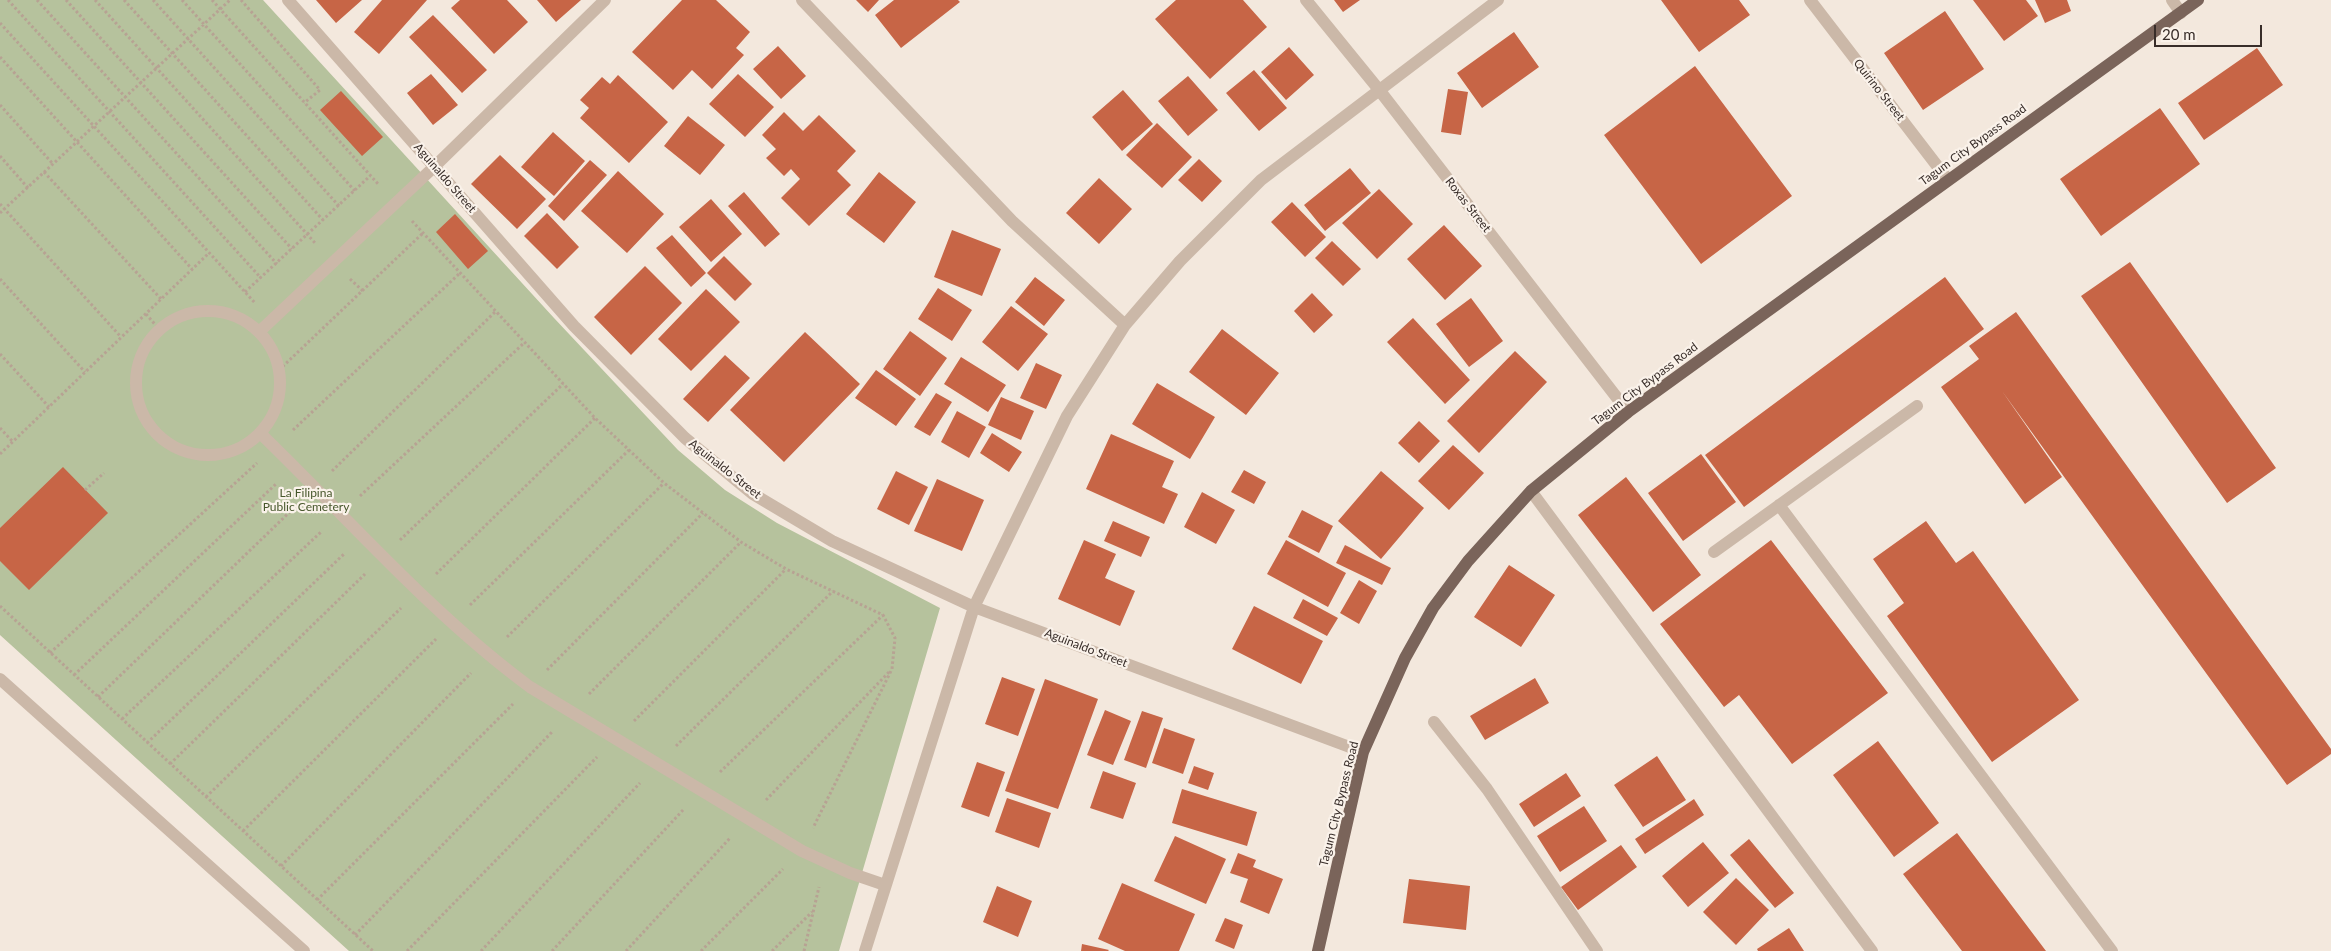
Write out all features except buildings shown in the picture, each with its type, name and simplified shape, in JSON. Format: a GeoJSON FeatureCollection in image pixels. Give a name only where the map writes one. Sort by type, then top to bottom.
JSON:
{"type":"FeatureCollection","features":[{"type":"Feature","properties":{"kind":"main road","name":"Tagum City Bypass Road"},"geometry":{"type":"LineString","coordinates":[[1318,951],[1363,752],[1405,658],[1433,608],[1468,561],[1531,492],[1628,412],[2198,0]]}},
{"type":"Feature","properties":{"kind":"street","name":"Aguinaldo Street"},"geometry":{"type":"LineString","coordinates":[[288,0],[574,326],[692,444],[754,494],[832,541],[974,606],[1363,752]]}},
{"type":"Feature","properties":{"kind":"street"},"geometry":{"type":"LineString","coordinates":[[259,332],[435,166],[605,0]]}},
{"type":"Feature","properties":{"kind":"street"},"geometry":{"type":"LineString","coordinates":[[802,0],[1012,221],[1125,325]]}},
{"type":"Feature","properties":{"kind":"street","name":"Roxas Street"},"geometry":{"type":"LineString","coordinates":[[1306,0],[1380,90],[1628,412]]}},
{"type":"Feature","properties":{"kind":"street"},"geometry":{"type":"LineString","coordinates":[[865,951],[974,606],[1068,416],[1125,325],[1180,261],[1261,180],[1498,0]]}},
{"type":"Feature","properties":{"kind":"street","name":"Quirino Street"},"geometry":{"type":"LineString","coordinates":[[1810,0],[1948,180]]}},
{"type":"Feature","properties":{"kind":"street"},"geometry":{"type":"LineString","coordinates":[[2172,0],[2181,13]]}},
{"type":"Feature","properties":{"kind":"street"},"geometry":{"type":"LineString","coordinates":[[199,311],[221,311],[242,319],[259,332],[272,349],[279,370],[280,393],[273,415],[260,433],[244,446],[225,454],[204,455],[184,452],[166,442],[151,429],[140,410],[135,388],[136,366],[145,346],[159,328],[178,317],[199,311]]}},
{"type":"Feature","properties":{"kind":"street"},"geometry":{"type":"LineString","coordinates":[[1714,552],[1917,406]]}},
{"type":"Feature","properties":{"kind":"street"},"geometry":{"type":"LineString","coordinates":[[260,433],[452,623],[488,656],[530,687],[802,851],[885,885]]}},
{"type":"Feature","properties":{"kind":"street"},"geometry":{"type":"LineString","coordinates":[[1531,492],[1872,951]]}},
{"type":"Feature","properties":{"kind":"street"},"geometry":{"type":"LineString","coordinates":[[1779,504],[2112,951]]}},
{"type":"Feature","properties":{"kind":"street"},"geometry":{"type":"LineString","coordinates":[[0,679],[304,951]]}},
{"type":"Feature","properties":{"kind":"street"},"geometry":{"type":"LineString","coordinates":[[1434,722],[1487,789],[1597,951]]}},
{"type":"Feature","properties":{"kind":"path"},"geometry":{"type":"LineString","coordinates":[[8,0],[260,278]]}},
{"type":"Feature","properties":{"kind":"path"},"geometry":{"type":"LineString","coordinates":[[37,0],[277,264]]}},
{"type":"Feature","properties":{"kind":"path"},"geometry":{"type":"LineString","coordinates":[[66,0],[292,249]]}},
{"type":"Feature","properties":{"kind":"path"},"geometry":{"type":"LineString","coordinates":[[95,0],[308,234]]}},
{"type":"Feature","properties":{"kind":"path"},"geometry":{"type":"LineString","coordinates":[[124,0],[323,220]]}},
{"type":"Feature","properties":{"kind":"path"},"geometry":{"type":"LineString","coordinates":[[153,0],[339,206]]}},
{"type":"Feature","properties":{"kind":"path"},"geometry":{"type":"LineString","coordinates":[[182,0],[355,191]]}},
{"type":"Feature","properties":{"kind":"path"},"geometry":{"type":"LineString","coordinates":[[212,0],[370,176],[524,343],[595,418],[664,483],[741,542],[786,569],[883,615],[895,638],[892,669],[802,851],[701,951]]}},
{"type":"Feature","properties":{"kind":"path"},"geometry":{"type":"LineString","coordinates":[[0,213],[230,0]]}},
{"type":"Feature","properties":{"kind":"path"},"geometry":{"type":"LineString","coordinates":[[241,0],[320,90],[304,103]]}},
{"type":"Feature","properties":{"kind":"path"},"geometry":{"type":"LineString","coordinates":[[0,23],[270,320]]}},
{"type":"Feature","properties":{"kind":"path"},"geometry":{"type":"LineString","coordinates":[[0,57],[192,269]]}},
{"type":"Feature","properties":{"kind":"path"},"geometry":{"type":"LineString","coordinates":[[0,105],[53,164]]}},
{"type":"Feature","properties":{"kind":"path"},"geometry":{"type":"LineString","coordinates":[[0,156],[28,188]]}},
{"type":"Feature","properties":{"kind":"path"},"geometry":{"type":"LineString","coordinates":[[44,172],[161,299]]}},
{"type":"Feature","properties":{"kind":"path"},"geometry":{"type":"LineString","coordinates":[[245,292],[370,176]]}},
{"type":"Feature","properties":{"kind":"path"},"geometry":{"type":"LineString","coordinates":[[0,204],[121,337]]}},
{"type":"Feature","properties":{"kind":"path"},"geometry":{"type":"LineString","coordinates":[[279,370],[423,232]]}},
{"type":"Feature","properties":{"kind":"path"},"geometry":{"type":"LineString","coordinates":[[0,454],[208,253]]}},
{"type":"Feature","properties":{"kind":"path"},"geometry":{"type":"LineString","coordinates":[[50,653],[460,273]]}},
{"type":"Feature","properties":{"kind":"path"},"geometry":{"type":"LineString","coordinates":[[0,279],[85,372]]}},
{"type":"Feature","properties":{"kind":"path"},"geometry":{"type":"LineString","coordinates":[[98,696],[495,312]]}},
{"type":"Feature","properties":{"kind":"path"},"geometry":{"type":"LineString","coordinates":[[146,314],[159,328]]}},
{"type":"Feature","properties":{"kind":"path"},"geometry":{"type":"LineString","coordinates":[[122,719],[524,343]]}},
{"type":"Feature","properties":{"kind":"path"},"geometry":{"type":"LineString","coordinates":[[0,354],[49,407]]}},
{"type":"Feature","properties":{"kind":"path"},"geometry":{"type":"LineString","coordinates":[[170,764],[563,384]]}},
{"type":"Feature","properties":{"kind":"path"},"geometry":{"type":"LineString","coordinates":[[206,797],[595,418]]}},
{"type":"Feature","properties":{"kind":"path"},"geometry":{"type":"LineString","coordinates":[[0,428],[13,442]]}},
{"type":"Feature","properties":{"kind":"path"},"geometry":{"type":"LineString","coordinates":[[243,831],[629,450]]}},
{"type":"Feature","properties":{"kind":"path"},"geometry":{"type":"LineString","coordinates":[[74,675],[294,466]]}},
{"type":"Feature","properties":{"kind":"path"},"geometry":{"type":"LineString","coordinates":[[85,490],[104,473]]}},
{"type":"Feature","properties":{"kind":"path"},"geometry":{"type":"LineString","coordinates":[[281,866],[488,656],[664,483]]}},
{"type":"Feature","properties":{"kind":"path"},"geometry":{"type":"LineString","coordinates":[[317,900],[703,513]]}},
{"type":"Feature","properties":{"kind":"path"},"geometry":{"type":"LineString","coordinates":[[148,743],[363,535]]}},
{"type":"Feature","properties":{"kind":"path"},"geometry":{"type":"LineString","coordinates":[[356,935],[571,713],[741,542]]}},
{"type":"Feature","properties":{"kind":"path"},"geometry":{"type":"LineString","coordinates":[[407,951],[786,569]]}},
{"type":"Feature","properties":{"kind":"path"},"geometry":{"type":"LineString","coordinates":[[481,951],[658,765],[833,591]]}},
{"type":"Feature","properties":{"kind":"path"},"geometry":{"type":"LineString","coordinates":[[0,606],[372,951]]}},
{"type":"Feature","properties":{"kind":"path"},"geometry":{"type":"LineString","coordinates":[[552,951],[702,789],[883,615]]}},
{"type":"Feature","properties":{"kind":"path"},"geometry":{"type":"LineString","coordinates":[[626,951],[749,818],[892,669]]}},
{"type":"Feature","properties":{"kind":"path"},"geometry":{"type":"LineString","coordinates":[[804,951],[825,862]]}},
{"type":"Feature","properties":{"kind":"path"},"geometry":{"type":"LineString","coordinates":[[772,951],[813,911]]}},
{"type":"Feature","properties":{"kind":"green space","name":"La Filipina Public Cemetery"},"geometry":{"type":"Polygon","coordinates":[[[0,0],[263,0],[554,318],[678,450],[725,490],[777,523],[940,608],[839,951],[349,951],[0,635],[0,0]]]}}]}
